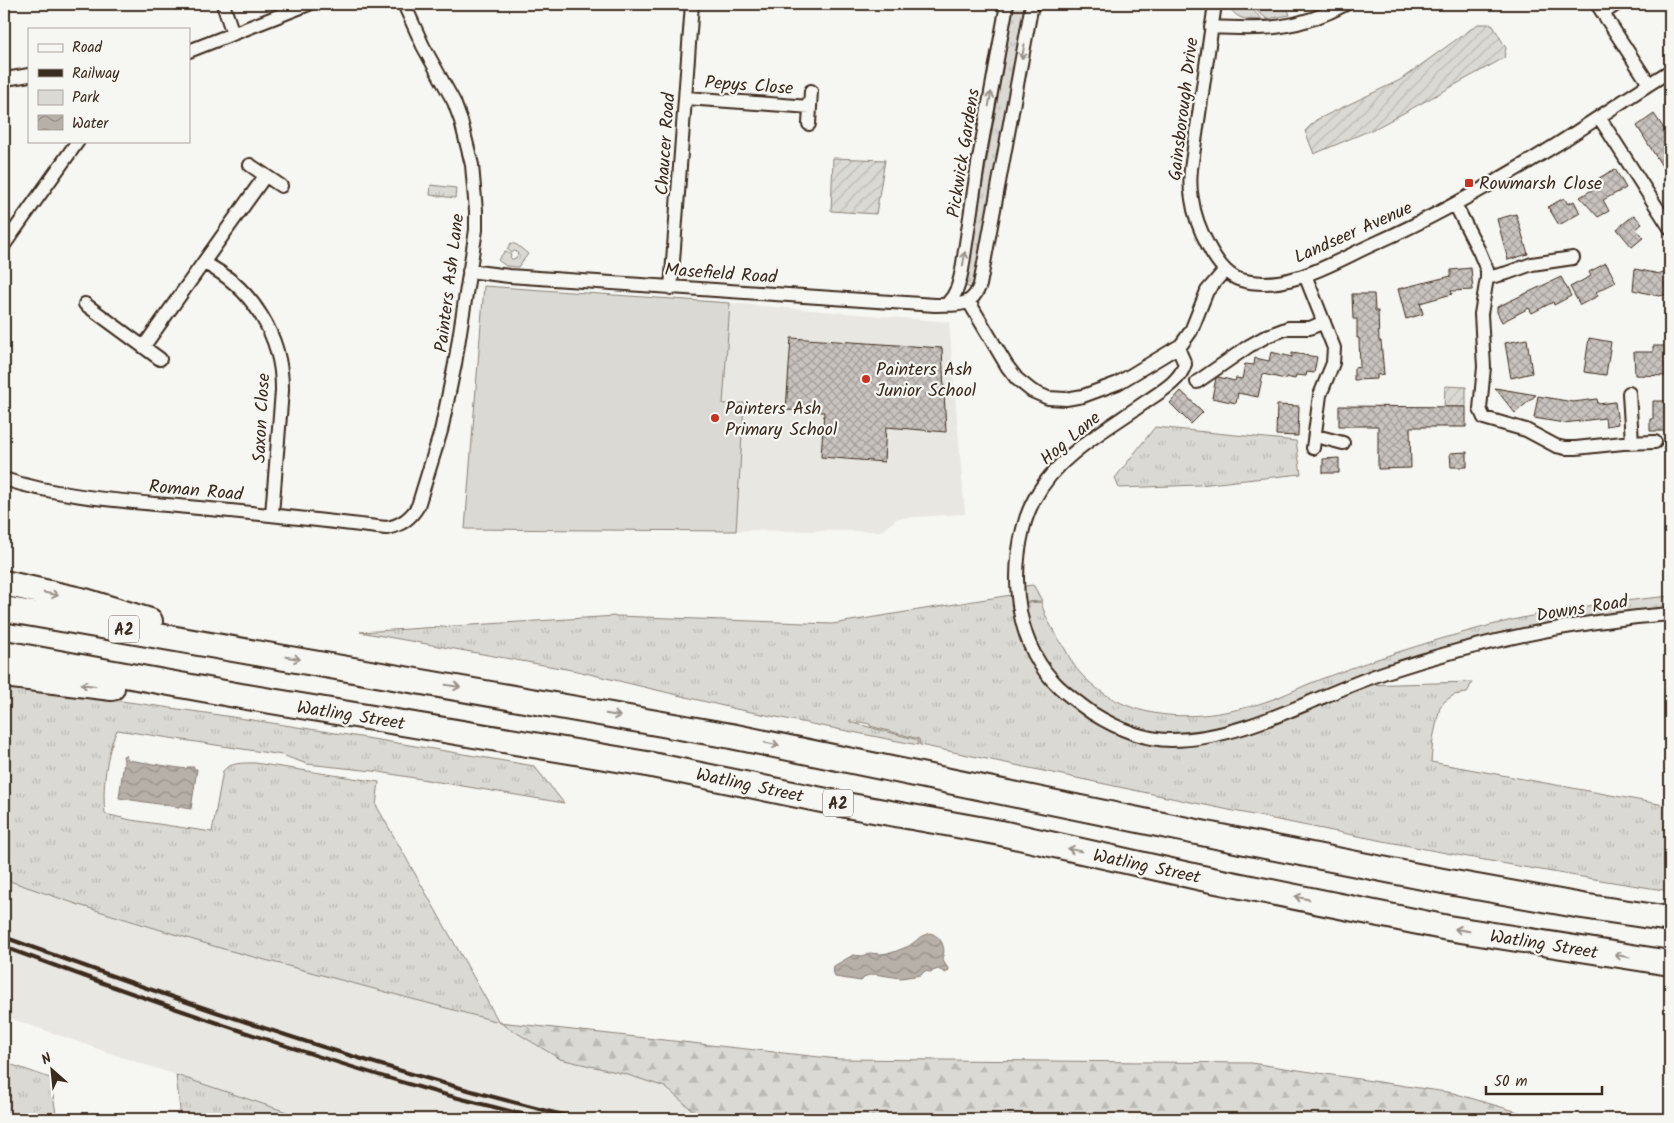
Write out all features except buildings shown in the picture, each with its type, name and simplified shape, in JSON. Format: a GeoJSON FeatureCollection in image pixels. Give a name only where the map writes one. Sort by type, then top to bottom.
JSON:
{"type":"FeatureCollection","features":[{"type":"Feature","properties":{"kind":"highway"},"geometry":{"type":"LineString","coordinates":[[4,583],[85,601],[244,650]]}},
{"type":"Feature","properties":{"kind":"highway","name":"A2"},"geometry":{"type":"LineString","coordinates":[[4,609],[731,736],[1424,877],[1582,906],[1670,919]]}},
{"type":"Feature","properties":{"kind":"highway","name":"Watling Street"},"geometry":{"type":"LineString","coordinates":[[4,653],[241,696],[646,764],[851,806],[1001,833],[1202,878],[1448,928],[1670,963]]}},
{"type":"Feature","properties":{"kind":"highway"},"geometry":{"type":"LineString","coordinates":[[4,675],[158,694],[241,696]]}},
{"type":"Feature","properties":{"kind":"street"},"geometry":{"type":"LineString","coordinates":[[223,4],[233,34]]}},
{"type":"Feature","properties":{"kind":"street"},"geometry":{"type":"LineString","coordinates":[[190,51],[309,4]]}},
{"type":"Feature","properties":{"kind":"street","name":"Painters Ash Lane"},"geometry":{"type":"LineString","coordinates":[[386,528],[396,526],[408,519],[418,506],[441,431],[452,384],[470,271],[476,211],[474,182],[468,146],[457,109],[422,43],[404,4]]}},
{"type":"Feature","properties":{"kind":"street","name":"Chaucer Road"},"geometry":{"type":"LineString","coordinates":[[671,288],[692,4]]}},
{"type":"Feature","properties":{"kind":"street","name":"Pickwick Gardens"},"geometry":{"type":"LineString","coordinates":[[947,304],[958,288],[962,270],[978,164],[1007,4]]}},
{"type":"Feature","properties":{"kind":"street"},"geometry":{"type":"LineString","coordinates":[[1032,4],[980,285],[976,295],[969,302],[1013,374],[1026,387],[1048,398],[1059,400],[1112,385],[1178,348],[1184,342],[1191,331],[1208,291],[1225,270]]}},
{"type":"Feature","properties":{"kind":"street","name":"Gainsborough Drive"},"geometry":{"type":"LineString","coordinates":[[1215,4],[1191,169],[1190,191],[1205,238],[1225,270]]}},
{"type":"Feature","properties":{"kind":"street"},"geometry":{"type":"LineString","coordinates":[[1211,27],[1262,29],[1288,26],[1323,16],[1346,4]]}},
{"type":"Feature","properties":{"kind":"street"},"geometry":{"type":"LineString","coordinates":[[1617,4],[1600,8],[1649,84]]}},
{"type":"Feature","properties":{"kind":"street","name":"Landseer Avenue"},"geometry":{"type":"LineString","coordinates":[[1225,270],[1238,280],[1256,283],[1276,282],[1305,275],[1326,267],[1455,204],[1534,158],[1670,71]]}},
{"type":"Feature","properties":{"kind":"street"},"geometry":{"type":"LineString","coordinates":[[6,79],[28,75]]}},
{"type":"Feature","properties":{"kind":"street","name":"Pepys Close"},"geometry":{"type":"LineString","coordinates":[[809,124],[812,91]]}},
{"type":"Feature","properties":{"kind":"street","name":"Pepys Close"},"geometry":{"type":"LineString","coordinates":[[686,98],[810,108]]}},
{"type":"Feature","properties":{"kind":"street"},"geometry":{"type":"LineString","coordinates":[[1599,117],[1670,225]]}},
{"type":"Feature","properties":{"kind":"street"},"geometry":{"type":"LineString","coordinates":[[6,237],[77,142]]}},
{"type":"Feature","properties":{"kind":"street"},"geometry":{"type":"LineString","coordinates":[[250,165],[281,186]]}},
{"type":"Feature","properties":{"kind":"street"},"geometry":{"type":"LineString","coordinates":[[144,346],[265,176]]}},
{"type":"Feature","properties":{"kind":"street"},"geometry":{"type":"LineString","coordinates":[[1455,204],[1485,263],[1487,278],[1481,312],[1484,367],[1480,408],[1484,418],[1526,430],[1556,446],[1565,448],[1654,442]]}},
{"type":"Feature","properties":{"kind":"street"},"geometry":{"type":"LineString","coordinates":[[1487,278],[1532,264],[1570,261]]}},
{"type":"Feature","properties":{"kind":"street","name":"Saxon Close"},"geometry":{"type":"LineString","coordinates":[[204,263],[230,279],[252,302],[264,319],[278,350],[282,372],[282,391],[272,514]]}},
{"type":"Feature","properties":{"kind":"street","name":"Masefield Road"},"geometry":{"type":"LineString","coordinates":[[470,271],[509,276],[671,288],[925,304],[960,305],[969,302]]}},
{"type":"Feature","properties":{"kind":"street"},"geometry":{"type":"LineString","coordinates":[[1305,275],[1333,345],[1334,357],[1320,395],[1314,442],[1343,443]]}},
{"type":"Feature","properties":{"kind":"street"},"geometry":{"type":"LineString","coordinates":[[85,304],[160,358]]}},
{"type":"Feature","properties":{"kind":"street"},"geometry":{"type":"LineString","coordinates":[[1197,382],[1249,346],[1267,336],[1288,328],[1310,328],[1324,322]]}},
{"type":"Feature","properties":{"kind":"street","name":"Hog Lane"},"geometry":{"type":"LineString","coordinates":[[1016,582],[1017,556],[1023,529],[1030,505],[1038,491],[1059,466],[1084,444],[1178,378],[1185,364],[1178,348]]}},
{"type":"Feature","properties":{"kind":"street"},"geometry":{"type":"LineString","coordinates":[[1629,394],[1632,442]]}},
{"type":"Feature","properties":{"kind":"street","name":"Roman Road"},"geometry":{"type":"LineString","coordinates":[[4,479],[59,493],[272,514],[386,528]]}},
{"type":"Feature","properties":{"kind":"street","name":"Downs Road"},"geometry":{"type":"LineString","coordinates":[[1016,582],[1019,608],[1026,636],[1039,661],[1057,686],[1108,724],[1140,736],[1174,740],[1200,738],[1239,729],[1384,673],[1499,640],[1599,621],[1670,614]]}},
{"type":"Feature","properties":{"kind":"shaded area","name":"Painters Ash Primary School"},"geometry":{"type":"Polygon","coordinates":[[[484,286],[730,303],[949,322],[965,514],[898,518],[881,531],[465,529],[484,286]]]}},
{"type":"Feature","properties":{"kind":"shaded area"},"geometry":{"type":"Polygon","coordinates":[[[4,879],[79,905],[220,948],[499,1022],[560,1059],[625,1074],[665,1087],[703,1119],[311,1119],[124,1058],[4,1016],[4,879]]]}},
{"type":"Feature","properties":{"kind":"green space"},"geometry":{"type":"Polygon","coordinates":[[[1014,4],[1028,4],[977,290],[965,286],[1014,4]]]}},
{"type":"Feature","properties":{"kind":"green space"},"geometry":{"type":"Polygon","coordinates":[[[1228,4],[1246,4],[1263,20],[1242,18],[1234,13],[1228,4]]]}},
{"type":"Feature","properties":{"kind":"green space"},"geometry":{"type":"Polygon","coordinates":[[[1248,4],[1268,4],[1270,7],[1286,4],[1290,15],[1267,19],[1248,4]]]}},
{"type":"Feature","properties":{"kind":"green space"},"geometry":{"type":"Polygon","coordinates":[[[1478,24],[1492,24],[1506,48],[1504,58],[1378,127],[1314,154],[1305,131],[1316,120],[1400,80],[1478,24]]]}},
{"type":"Feature","properties":{"kind":"green space"},"geometry":{"type":"Polygon","coordinates":[[[833,158],[885,160],[876,214],[831,211],[833,158]]]}},
{"type":"Feature","properties":{"kind":"green space"},"geometry":{"type":"Polygon","coordinates":[[[431,185],[456,188],[455,198],[430,195],[431,185]]]}},
{"type":"Feature","properties":{"kind":"green space"},"geometry":{"type":"Polygon","coordinates":[[[511,243],[517,245],[528,254],[518,267],[506,266],[498,260],[505,251],[511,255],[512,259],[518,255],[517,252],[514,251],[512,253],[507,249],[511,243]]]}},
{"type":"Feature","properties":{"kind":"green space"},"geometry":{"type":"Polygon","coordinates":[[[484,286],[730,303],[723,404],[744,403],[736,531],[465,529],[484,286]]]}},
{"type":"Feature","properties":{"kind":"green space"},"geometry":{"type":"Polygon","coordinates":[[[1445,386],[1466,387],[1466,407],[1444,407],[1445,386]]]}},
{"type":"Feature","properties":{"kind":"green space"},"geometry":{"type":"Polygon","coordinates":[[[1155,427],[1296,441],[1301,474],[1199,485],[1119,488],[1115,478],[1155,427]]]}},
{"type":"Feature","properties":{"kind":"green space"},"geometry":{"type":"Polygon","coordinates":[[[1032,585],[1042,601],[1025,602],[1024,588],[1032,585]]]}},
{"type":"Feature","properties":{"kind":"green space"},"geometry":{"type":"Polygon","coordinates":[[[1011,595],[1021,638],[1027,653],[1087,715],[1184,743],[1361,685],[1472,682],[1467,693],[1454,695],[1440,707],[1433,739],[1431,762],[1670,806],[1670,891],[1388,842],[1200,804],[920,745],[919,739],[850,720],[850,722],[918,740],[918,745],[736,709],[577,671],[360,632],[616,616],[832,624],[1011,595]]]}},
{"type":"Feature","properties":{"kind":"green space"},"geometry":{"type":"Polygon","coordinates":[[[1670,596],[1670,607],[1606,615],[1303,697],[1270,714],[1199,735],[1153,734],[1130,728],[1074,697],[1047,666],[1030,632],[1025,603],[1041,602],[1045,615],[1074,665],[1100,691],[1122,703],[1144,711],[1192,716],[1241,709],[1265,702],[1373,660],[1488,626],[1565,610],[1670,596]]]}},
{"type":"Feature","properties":{"kind":"green space"},"geometry":{"type":"Polygon","coordinates":[[[4,686],[137,703],[534,766],[564,803],[373,771],[307,764],[282,755],[117,730],[110,749],[106,771],[105,814],[131,820],[212,832],[223,771],[234,765],[255,763],[379,782],[376,805],[499,1022],[220,948],[79,905],[4,879],[4,686]]]}},
{"type":"Feature","properties":{"kind":"green space"},"geometry":{"type":"Polygon","coordinates":[[[499,1022],[838,1059],[1251,1063],[1453,1093],[1542,1119],[703,1119],[665,1087],[625,1074],[560,1059],[499,1022]]]}},
{"type":"Feature","properties":{"kind":"green space"},"geometry":{"type":"Polygon","coordinates":[[[4,1062],[50,1078],[57,1119],[4,1119],[4,1062]]]}},
{"type":"Feature","properties":{"kind":"green space"},"geometry":{"type":"Polygon","coordinates":[[[176,1075],[308,1119],[181,1119],[176,1075]]]}},
{"type":"Feature","properties":{"kind":"water"},"geometry":{"type":"Polygon","coordinates":[[[126,755],[128,760],[187,769],[187,767],[194,767],[194,769],[197,769],[191,809],[119,798],[123,756],[126,755]]]}},
{"type":"Feature","properties":{"kind":"water"},"geometry":{"type":"Polygon","coordinates":[[[930,933],[942,943],[944,951],[942,959],[949,970],[946,973],[938,969],[930,972],[925,971],[921,975],[901,978],[874,974],[866,976],[861,981],[835,977],[834,966],[853,955],[862,956],[869,953],[894,952],[909,946],[930,933]]]}},
{"type":"Feature","properties":{"kind":"railway"},"geometry":{"type":"LineString","coordinates":[[4,937],[218,1013],[361,1059],[507,1101],[580,1119]]}},
{"type":"Feature","properties":{"kind":"railway"},"geometry":{"type":"LineString","coordinates":[[4,947],[160,1003],[317,1056],[437,1092],[543,1119]]}},
{"type":"Feature","properties":{"kind":"place","name":"Rowmarsh Close"},"geometry":{"type":"Point","coordinates":[1469,183]}},
{"type":"Feature","properties":{"kind":"place","name":"Painters Ash Junior School"},"geometry":{"type":"Point","coordinates":[866,379]}},
{"type":"Feature","properties":{"kind":"place","name":"Painters Ash Primary School"},"geometry":{"type":"Point","coordinates":[715,418]}}]}
